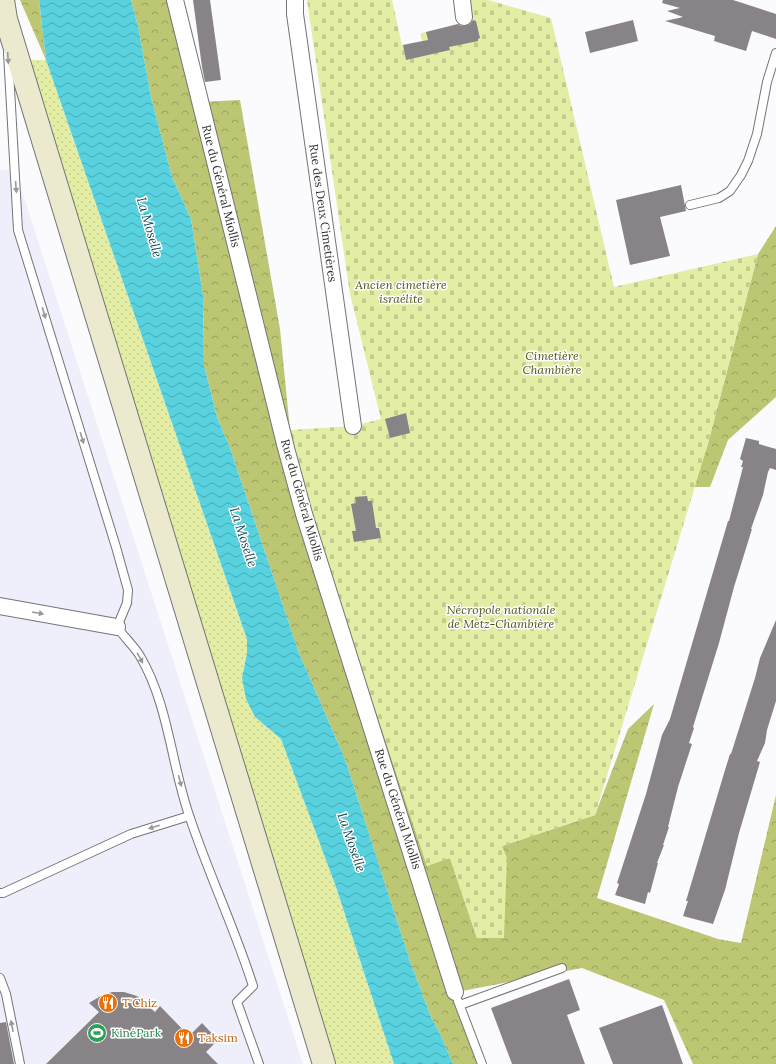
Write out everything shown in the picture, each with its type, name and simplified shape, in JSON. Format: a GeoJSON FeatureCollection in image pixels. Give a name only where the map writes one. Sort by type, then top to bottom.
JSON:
{"type":"FeatureCollection","features":[{"type":"Feature","properties":{"kind":"main road"},"geometry":{"type":"LineString","coordinates":[[4,9],[324,1064]]}},
{"type":"Feature","properties":{"kind":"street","name":"Rue du Général Miollis"},"geometry":{"type":"LineString","coordinates":[[175,0],[286,448],[304,514],[458,999]]}},
{"type":"Feature","properties":{"kind":"street","name":"Rue des Deux Cimetières"},"geometry":{"type":"LineString","coordinates":[[295,0],[295,14],[353,426]]}},
{"type":"Feature","properties":{"kind":"street"},"geometry":{"type":"LineString","coordinates":[[462,0],[464,17]]}},
{"type":"Feature","properties":{"kind":"street"},"geometry":{"type":"LineString","coordinates":[[0,606],[117,628]]}},
{"type":"Feature","properties":{"kind":"lane"},"geometry":{"type":"LineString","coordinates":[[4,9],[18,230],[128,590],[127,603],[117,628],[139,655],[153,683],[170,739],[189,816],[208,869],[242,951],[253,986],[237,1002],[259,1064]]}},
{"type":"Feature","properties":{"kind":"lane"},"geometry":{"type":"LineString","coordinates":[[690,205],[719,198],[730,191],[741,175],[748,161],[757,134],[767,82],[776,53]]}},
{"type":"Feature","properties":{"kind":"lane"},"geometry":{"type":"LineString","coordinates":[[0,893],[3,893],[131,834],[189,816]]}},
{"type":"Feature","properties":{"kind":"lane"},"geometry":{"type":"LineString","coordinates":[[482,1064],[458,999],[562,968]]}},
{"type":"Feature","properties":{"kind":"lane"},"geometry":{"type":"LineString","coordinates":[[0,978],[6,994],[20,1064]]}},
{"type":"Feature","properties":{"kind":"shaded area"},"geometry":{"type":"Polygon","coordinates":[[[15,169],[303,1064],[0,1064],[0,170],[15,169]]]}},
{"type":"Feature","properties":{"kind":"green space"},"geometry":{"type":"Polygon","coordinates":[[[20,0],[39,0],[46,60],[20,0]]]}},
{"type":"Feature","properties":{"kind":"green space"},"geometry":{"type":"Polygon","coordinates":[[[131,0],[170,0],[200,102],[240,100],[280,329],[290,430],[310,512],[427,865],[450,858],[477,938],[502,846],[595,815],[628,729],[654,704],[597,898],[718,939],[741,943],[776,795],[776,1064],[693,1064],[664,1000],[582,968],[457,992],[482,1064],[453,1064],[431,1017],[410,961],[345,759],[299,653],[230,448],[217,417],[204,365],[203,295],[191,219],[172,177],[151,97],[138,26],[131,0]]]}},
{"type":"Feature","properties":{"kind":"green space"},"geometry":{"type":"Polygon","coordinates":[[[307,0],[392,0],[402,45],[422,41],[421,33],[473,21],[467,0],[488,0],[551,18],[614,287],[758,254],[707,447],[595,815],[502,846],[507,858],[504,938],[477,938],[450,858],[427,866],[310,512],[290,430],[353,426],[381,419],[350,294],[307,0]]]}},
{"type":"Feature","properties":{"kind":"green space"},"geometry":{"type":"Polygon","coordinates":[[[18,60],[46,60],[247,639],[247,653],[242,678],[255,717],[281,739],[336,887],[394,1064],[324,1064],[18,60]]]}},
{"type":"Feature","properties":{"kind":"green space"},"geometry":{"type":"Polygon","coordinates":[[[776,226],[776,397],[728,440],[710,487],[693,487],[707,447],[758,254],[776,226]]]}},
{"type":"Feature","properties":{"kind":"water","name":"La Moselle"},"geometry":{"type":"Polygon","coordinates":[[[39,0],[131,0],[138,26],[151,97],[172,177],[191,219],[203,295],[204,365],[217,417],[230,448],[299,653],[345,759],[410,961],[431,1017],[453,1064],[394,1064],[336,887],[281,739],[255,717],[246,699],[242,678],[247,653],[247,639],[46,60],[39,0]]]}},
{"type":"Feature","properties":{"kind":"building"},"geometry":{"type":"Polygon","coordinates":[[[193,0],[210,0],[221,80],[205,82],[193,0]]]}},
{"type":"Feature","properties":{"kind":"building"},"geometry":{"type":"Polygon","coordinates":[[[663,0],[733,0],[776,14],[776,39],[752,31],[746,51],[714,41],[715,36],[665,21],[683,17],[667,11],[680,8],[662,3],[663,0]]]}},
{"type":"Feature","properties":{"kind":"building"},"geometry":{"type":"Polygon","coordinates":[[[473,20],[476,21],[480,38],[478,41],[449,47],[450,50],[406,60],[403,45],[428,40],[426,32],[458,24],[465,26],[470,24],[473,20]]]}},
{"type":"Feature","properties":{"kind":"building"},"geometry":{"type":"Polygon","coordinates":[[[633,20],[638,41],[590,53],[585,32],[633,20]]]}},
{"type":"Feature","properties":{"kind":"building"},"geometry":{"type":"Polygon","coordinates":[[[681,185],[686,211],[660,217],[670,256],[630,265],[616,200],[681,185]]]}},
{"type":"Feature","properties":{"kind":"building"},"geometry":{"type":"Polygon","coordinates":[[[406,413],[410,433],[390,438],[385,419],[406,413]]]}},
{"type":"Feature","properties":{"kind":"building"},"geometry":{"type":"Polygon","coordinates":[[[746,438],[759,441],[759,444],[776,449],[776,470],[770,468],[768,472],[763,495],[751,529],[719,643],[693,727],[694,728],[689,743],[692,744],[678,787],[669,827],[657,863],[650,893],[648,892],[645,904],[615,895],[619,884],[617,883],[646,794],[662,735],[670,719],[729,521],[743,467],[741,467],[743,461],[740,459],[746,438]]]}},
{"type":"Feature","properties":{"kind":"building"},"geometry":{"type":"Polygon","coordinates":[[[367,496],[368,501],[372,501],[376,528],[379,528],[381,538],[354,542],[352,531],[356,531],[351,504],[356,503],[355,497],[367,496]]]}},
{"type":"Feature","properties":{"kind":"building"},"geometry":{"type":"Polygon","coordinates":[[[776,620],[776,701],[767,730],[765,743],[757,761],[760,762],[739,833],[725,890],[713,924],[683,916],[688,901],[686,901],[760,658],[776,620]]]}},
{"type":"Feature","properties":{"kind":"building"},"geometry":{"type":"Polygon","coordinates":[[[569,979],[580,1010],[567,1015],[585,1064],[512,1064],[491,1008],[569,979]]]}},
{"type":"Feature","properties":{"kind":"building"},"geometry":{"type":"Polygon","coordinates":[[[112,992],[124,992],[137,996],[155,1012],[160,1006],[189,1036],[202,1023],[218,1040],[206,1052],[218,1064],[46,1064],[99,1012],[89,1003],[112,992]]]}},
{"type":"Feature","properties":{"kind":"building"},"geometry":{"type":"Polygon","coordinates":[[[662,1005],[683,1064],[613,1064],[599,1028],[662,1005]]]}},
{"type":"Feature","properties":{"kind":"building"},"geometry":{"type":"Polygon","coordinates":[[[6,1022],[14,1064],[0,1064],[0,1023],[6,1022]]]}},
{"type":"Feature","properties":{"kind":"place","name":"T'Chiz"},"geometry":{"type":"Point","coordinates":[108,1003]}},
{"type":"Feature","properties":{"kind":"place","name":"KinéPark"},"geometry":{"type":"Point","coordinates":[97,1033]}},
{"type":"Feature","properties":{"kind":"place","name":"Taksim"},"geometry":{"type":"Point","coordinates":[184,1038]}},
{"type":"Feature","properties":{"kind":"park label","name":"Ancien cimetière israélite"},"geometry":{"type":"Point","coordinates":[401,292]}},
{"type":"Feature","properties":{"kind":"park label","name":"Cimetière Chambière"},"geometry":{"type":"Point","coordinates":[552,363]}},
{"type":"Feature","properties":{"kind":"park label","name":"Nécropole nationale de Metz-Chambière"},"geometry":{"type":"Point","coordinates":[501,617]}}]}
